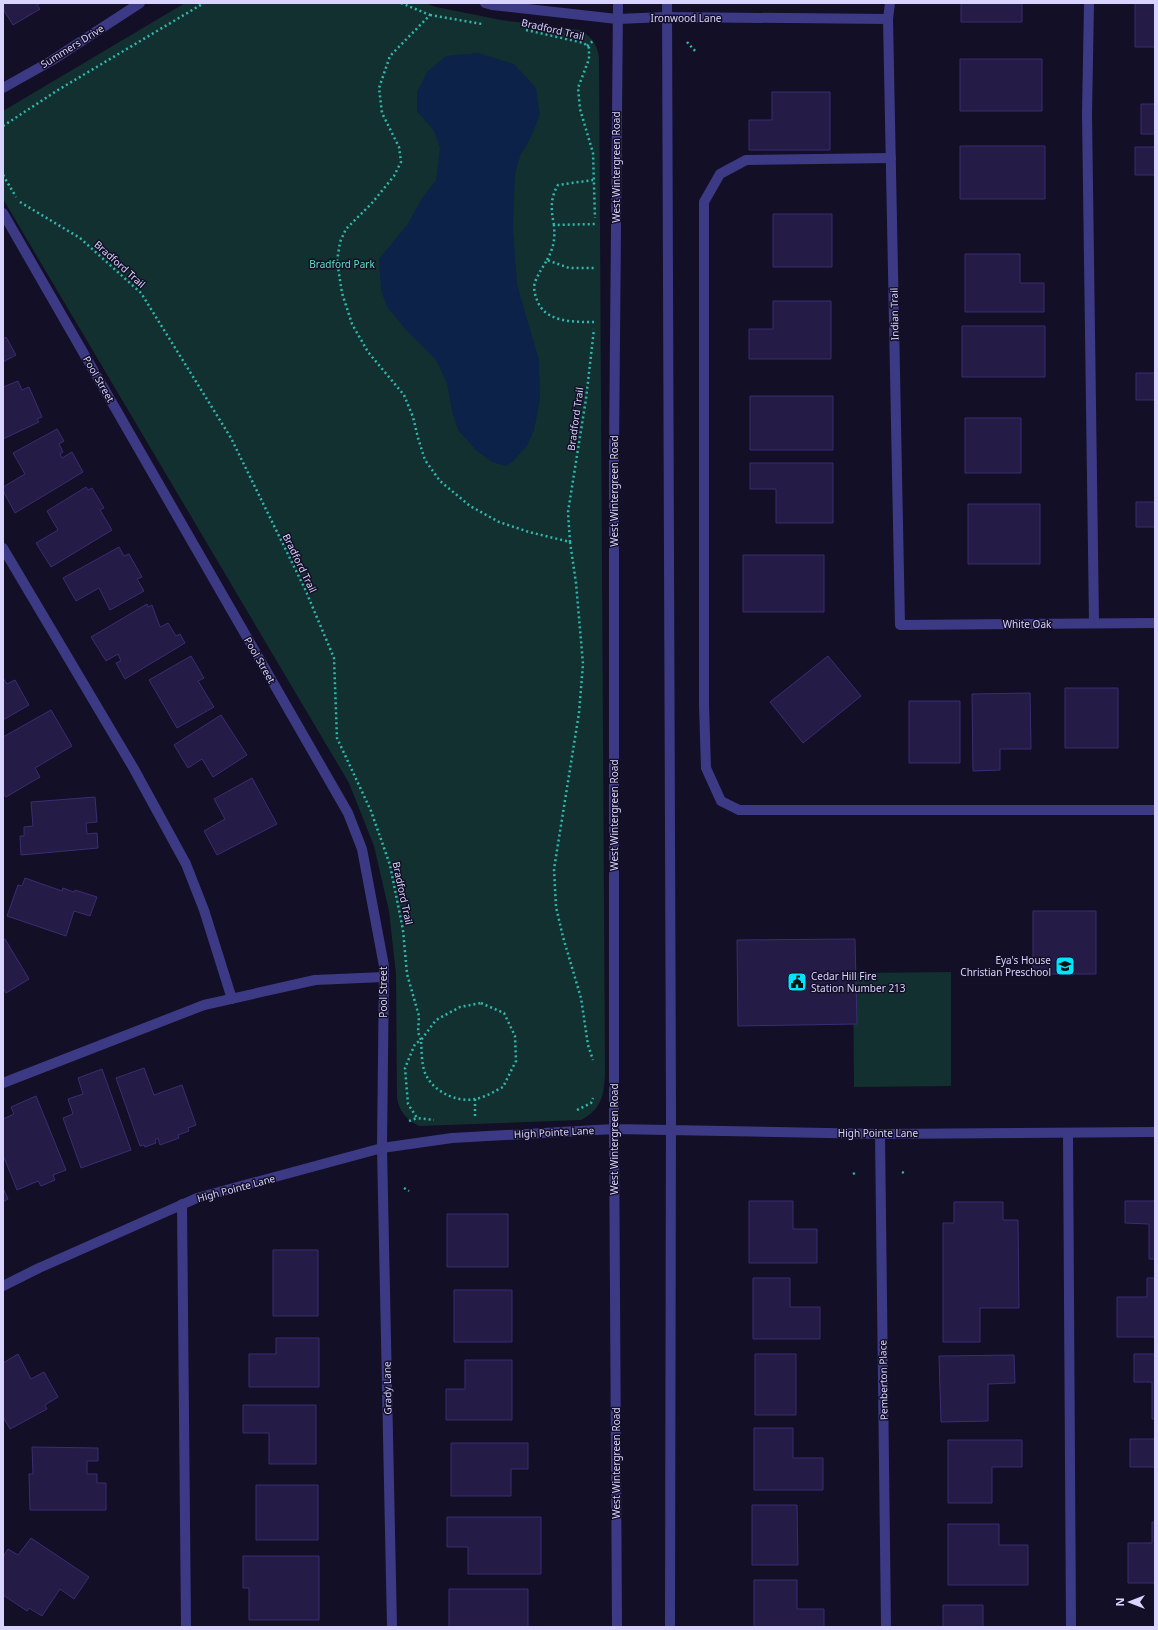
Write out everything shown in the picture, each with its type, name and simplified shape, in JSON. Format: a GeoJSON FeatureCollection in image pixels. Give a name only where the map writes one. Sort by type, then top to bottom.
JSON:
{"type":"FeatureCollection","features":[{"type":"Feature","properties":{"kind":"street","name":"Summers Drive"},"geometry":{"type":"LineString","coordinates":[[3,88],[51,61],[140,3]]}},
{"type":"Feature","properties":{"kind":"street","name":"Ironwood Lane"},"geometry":{"type":"LineString","coordinates":[[485,3],[617,19],[666,17],[888,19]]}},
{"type":"Feature","properties":{"kind":"street","name":"West Wintergreen Road"},"geometry":{"type":"LineString","coordinates":[[617,1627],[614,1129],[614,443],[618,3]]}},
{"type":"Feature","properties":{"kind":"street"},"geometry":{"type":"LineString","coordinates":[[666,3],[671,1130],[670,1627]]}},
{"type":"Feature","properties":{"kind":"street","name":"Indian Trail"},"geometry":{"type":"LineString","coordinates":[[890,3],[888,19],[900,624]]}},
{"type":"Feature","properties":{"kind":"street"},"geometry":{"type":"LineString","coordinates":[[1089,3],[1087,114],[1094,623]]}},
{"type":"Feature","properties":{"kind":"street"},"geometry":{"type":"LineString","coordinates":[[891,158],[746,160],[720,174],[704,202],[704,705],[706,768],[721,801],[739,810],[1155,810]]}},
{"type":"Feature","properties":{"kind":"street","name":"Pool Street"},"geometry":{"type":"LineString","coordinates":[[3,213],[348,813],[362,849],[384,966],[382,1148]]}},
{"type":"Feature","properties":{"kind":"street"},"geometry":{"type":"LineString","coordinates":[[3,548],[134,769],[186,864],[204,910],[232,999]]}},
{"type":"Feature","properties":{"kind":"street","name":"White Oak"},"geometry":{"type":"LineString","coordinates":[[900,624],[1155,623]]}},
{"type":"Feature","properties":{"kind":"street"},"geometry":{"type":"LineString","coordinates":[[3,1083],[204,1005],[315,980],[384,977]]}},
{"type":"Feature","properties":{"kind":"street","name":"High Pointe Lane"},"geometry":{"type":"LineString","coordinates":[[3,1286],[39,1268],[197,1198],[382,1148],[452,1138],[614,1129],[880,1134],[1155,1132]]}},
{"type":"Feature","properties":{"kind":"street"},"geometry":{"type":"LineString","coordinates":[[1068,1132],[1072,1627]]}},
{"type":"Feature","properties":{"kind":"street","name":"Pemberton Place"},"geometry":{"type":"LineString","coordinates":[[880,1134],[886,1627]]}},
{"type":"Feature","properties":{"kind":"street","name":"Grady Lane"},"geometry":{"type":"LineString","coordinates":[[382,1148],[392,1627]]}},
{"type":"Feature","properties":{"kind":"street"},"geometry":{"type":"LineString","coordinates":[[182,1204],[186,1627]]}},
{"type":"Feature","properties":{"kind":"path"},"geometry":{"type":"LineString","coordinates":[[3,126],[58,90],[204,3]]}},
{"type":"Feature","properties":{"kind":"path"},"geometry":{"type":"LineString","coordinates":[[401,3],[430,15],[489,25]]}},
{"type":"Feature","properties":{"kind":"path"},"geometry":{"type":"LineString","coordinates":[[430,15],[390,56],[379,88],[382,113],[399,147],[401,162],[394,176],[372,203],[346,229],[340,242],[337,262],[342,293],[352,324],[368,352],[404,395],[413,417],[425,460],[440,481],[470,506],[499,522],[529,532],[570,542]]}},
{"type":"Feature","properties":{"kind":"path","name":"Bradford Trail"},"geometry":{"type":"LineString","coordinates":[[525,30],[584,43],[589,48],[589,59],[578,88],[580,109],[593,153],[595,231]]}},
{"type":"Feature","properties":{"kind":"path"},"geometry":{"type":"LineString","coordinates":[[587,46],[594,41]]}},
{"type":"Feature","properties":{"kind":"path"},"geometry":{"type":"LineString","coordinates":[[687,41],[696,52]]}},
{"type":"Feature","properties":{"kind":"path","name":"Bradford Trail"},"geometry":{"type":"LineString","coordinates":[[3,175],[18,201],[80,238],[141,293],[231,438],[305,589],[334,658],[337,738],[371,811],[390,865],[403,930],[407,974],[419,1016],[418,1032],[421,1040],[426,1077],[437,1089],[455,1098],[474,1100]]}},
{"type":"Feature","properties":{"kind":"path"},"geometry":{"type":"LineString","coordinates":[[593,180],[558,185],[554,192],[551,201],[551,213],[555,238],[553,249],[535,282],[535,293],[540,308],[555,318],[572,322],[594,322]]}},
{"type":"Feature","properties":{"kind":"path"},"geometry":{"type":"LineString","coordinates":[[554,225],[595,224]]}},
{"type":"Feature","properties":{"kind":"path"},"geometry":{"type":"LineString","coordinates":[[547,260],[569,268],[595,267],[595,275]]}},
{"type":"Feature","properties":{"kind":"path","name":"Bradford Trail"},"geometry":{"type":"LineString","coordinates":[[594,314],[585,406],[568,512],[583,664],[579,713],[554,869],[556,907],[564,943],[581,998],[588,1045],[595,1066]]}},
{"type":"Feature","properties":{"kind":"path"},"geometry":{"type":"LineString","coordinates":[[417,1118],[408,1104],[405,1068],[415,1044],[421,1040],[436,1020],[460,1007],[481,1004],[504,1013],[515,1036],[516,1061],[504,1087],[474,1100],[476,1120]]}},
{"type":"Feature","properties":{"kind":"path"},"geometry":{"type":"LineString","coordinates":[[572,1110],[578,1110],[591,1103],[595,1093]]}},
{"type":"Feature","properties":{"kind":"path"},"geometry":{"type":"LineString","coordinates":[[409,1121],[417,1118],[436,1120]]}},
{"type":"Feature","properties":{"kind":"path"},"geometry":{"type":"LineString","coordinates":[[404,1188],[409,1191]]}},
{"type":"Feature","properties":{"kind":"green space","name":"Bradford Park"},"geometry":{"type":"Polygon","coordinates":[[[185,3],[425,3],[436,7],[501,20],[580,30],[591,38],[597,48],[599,57],[605,1073],[603,1095],[598,1106],[588,1116],[581,1120],[419,1126],[410,1121],[402,1112],[397,1098],[396,974],[389,911],[374,846],[349,783],[3,199],[3,111],[185,3]]]}},
{"type":"Feature","properties":{"kind":"green space"},"geometry":{"type":"Polygon","coordinates":[[[951,972],[951,1086],[854,1087],[853,973],[951,972]]]}},
{"type":"Feature","properties":{"kind":"water"},"geometry":{"type":"Polygon","coordinates":[[[478,53],[514,64],[536,88],[540,115],[530,139],[520,156],[515,174],[513,228],[517,285],[539,360],[540,400],[534,430],[527,446],[513,461],[506,466],[492,462],[477,451],[458,430],[452,411],[447,383],[436,360],[407,331],[387,307],[381,290],[379,259],[407,225],[423,197],[436,180],[440,148],[434,131],[417,111],[417,92],[427,72],[446,56],[478,53]]]}},
{"type":"Feature","properties":{"kind":"building"},"geometry":{"type":"Polygon","coordinates":[[[3,3],[41,3],[37,5],[40,9],[13,25],[3,9],[3,3]]]}},
{"type":"Feature","properties":{"kind":"building"},"geometry":{"type":"Polygon","coordinates":[[[961,3],[1022,3],[1022,22],[961,22],[961,3]]]}},
{"type":"Feature","properties":{"kind":"building"},"geometry":{"type":"Polygon","coordinates":[[[1135,3],[1155,3],[1155,47],[1135,47],[1135,3]]]}},
{"type":"Feature","properties":{"kind":"building"},"geometry":{"type":"Polygon","coordinates":[[[960,59],[1042,59],[1042,111],[960,111],[960,59]]]}},
{"type":"Feature","properties":{"kind":"building"},"geometry":{"type":"Polygon","coordinates":[[[772,92],[830,92],[830,150],[749,150],[749,120],[772,120],[772,92]]]}},
{"type":"Feature","properties":{"kind":"building"},"geometry":{"type":"Polygon","coordinates":[[[1141,104],[1155,104],[1155,134],[1141,134],[1141,104]]]}},
{"type":"Feature","properties":{"kind":"building"},"geometry":{"type":"Polygon","coordinates":[[[960,146],[1045,146],[1045,199],[960,199],[960,146]]]}},
{"type":"Feature","properties":{"kind":"building"},"geometry":{"type":"Polygon","coordinates":[[[1135,147],[1155,147],[1155,175],[1135,175],[1135,147]]]}},
{"type":"Feature","properties":{"kind":"building"},"geometry":{"type":"Polygon","coordinates":[[[773,214],[832,214],[832,267],[773,267],[773,214]]]}},
{"type":"Feature","properties":{"kind":"building"},"geometry":{"type":"Polygon","coordinates":[[[965,254],[1020,254],[1020,283],[1044,283],[1044,312],[965,312],[965,254]]]}},
{"type":"Feature","properties":{"kind":"building"},"geometry":{"type":"Polygon","coordinates":[[[773,301],[831,301],[831,359],[749,359],[749,329],[773,329],[773,301]]]}},
{"type":"Feature","properties":{"kind":"building"},"geometry":{"type":"Polygon","coordinates":[[[962,326],[1045,326],[1045,377],[962,377],[962,326]]]}},
{"type":"Feature","properties":{"kind":"building"},"geometry":{"type":"Polygon","coordinates":[[[6,337],[16,355],[3,362],[3,339],[6,337]]]}},
{"type":"Feature","properties":{"kind":"building"},"geometry":{"type":"Polygon","coordinates":[[[1136,373],[1155,373],[1155,400],[1136,400],[1136,373]]]}},
{"type":"Feature","properties":{"kind":"building"},"geometry":{"type":"Polygon","coordinates":[[[18,381],[22,390],[29,387],[42,417],[37,419],[39,422],[3,439],[3,387],[18,381]]]}},
{"type":"Feature","properties":{"kind":"building"},"geometry":{"type":"Polygon","coordinates":[[[750,396],[833,396],[833,450],[750,450],[750,396]]]}},
{"type":"Feature","properties":{"kind":"building"},"geometry":{"type":"Polygon","coordinates":[[[965,418],[1021,418],[1021,473],[965,473],[965,418]]]}},
{"type":"Feature","properties":{"kind":"building"},"geometry":{"type":"Polygon","coordinates":[[[57,429],[64,441],[59,444],[63,452],[60,454],[62,458],[72,452],[83,472],[15,513],[3,491],[3,487],[25,474],[13,453],[57,429]]]}},
{"type":"Feature","properties":{"kind":"building"},"geometry":{"type":"Polygon","coordinates":[[[750,463],[833,463],[833,523],[776,523],[776,489],[750,489],[750,463]]]}},
{"type":"Feature","properties":{"kind":"building"},"geometry":{"type":"Polygon","coordinates":[[[86,487],[88,490],[92,488],[104,508],[100,510],[112,530],[51,567],[36,543],[58,530],[47,511],[86,487]]]}},
{"type":"Feature","properties":{"kind":"building"},"geometry":{"type":"Polygon","coordinates":[[[1136,502],[1155,502],[1155,527],[1136,527],[1136,502]]]}},
{"type":"Feature","properties":{"kind":"building"},"geometry":{"type":"Polygon","coordinates":[[[968,504],[1040,504],[1040,564],[968,564],[968,504]]]}},
{"type":"Feature","properties":{"kind":"building"},"geometry":{"type":"Polygon","coordinates":[[[119,547],[124,556],[129,554],[142,577],[137,579],[144,591],[110,610],[99,588],[76,601],[63,578],[119,547]]]}},
{"type":"Feature","properties":{"kind":"building"},"geometry":{"type":"Polygon","coordinates":[[[743,555],[824,555],[824,612],[743,612],[743,555]]]}},
{"type":"Feature","properties":{"kind":"building"},"geometry":{"type":"Polygon","coordinates":[[[147,604],[148,607],[152,605],[160,627],[168,623],[176,636],[180,634],[185,643],[125,679],[116,663],[121,661],[118,654],[106,661],[91,637],[147,604]]]}},
{"type":"Feature","properties":{"kind":"building"},"geometry":{"type":"Polygon","coordinates":[[[191,656],[204,678],[198,681],[214,707],[177,728],[149,680],[191,656]]]}},
{"type":"Feature","properties":{"kind":"building"},"geometry":{"type":"Polygon","coordinates":[[[828,656],[861,696],[803,743],[770,702],[828,656]]]}},
{"type":"Feature","properties":{"kind":"building"},"geometry":{"type":"Polygon","coordinates":[[[3,678],[7,684],[15,680],[29,705],[3,720],[3,678]]]}},
{"type":"Feature","properties":{"kind":"building"},"geometry":{"type":"Polygon","coordinates":[[[1065,688],[1118,688],[1118,748],[1065,748],[1065,688]]]}},
{"type":"Feature","properties":{"kind":"building"},"geometry":{"type":"Polygon","coordinates":[[[1030,693],[1031,749],[1000,749],[1000,770],[973,771],[972,694],[1030,693]]]}},
{"type":"Feature","properties":{"kind":"building"},"geometry":{"type":"Polygon","coordinates":[[[909,701],[960,701],[960,763],[909,763],[909,701]]]}},
{"type":"Feature","properties":{"kind":"building"},"geometry":{"type":"Polygon","coordinates":[[[51,710],[72,746],[35,768],[40,777],[6,797],[3,793],[3,737],[51,710]]]}},
{"type":"Feature","properties":{"kind":"building"},"geometry":{"type":"Polygon","coordinates":[[[221,715],[247,755],[213,777],[202,759],[188,768],[174,745],[221,715]]]}},
{"type":"Feature","properties":{"kind":"building"},"geometry":{"type":"Polygon","coordinates":[[[252,778],[277,824],[217,855],[204,831],[225,819],[214,799],[252,778]]]}},
{"type":"Feature","properties":{"kind":"building"},"geometry":{"type":"Polygon","coordinates":[[[95,797],[97,822],[86,823],[87,834],[97,833],[98,848],[21,855],[20,836],[24,836],[24,827],[33,826],[31,802],[95,797]]]}},
{"type":"Feature","properties":{"kind":"building"},"geometry":{"type":"Polygon","coordinates":[[[25,878],[62,891],[63,888],[74,892],[75,890],[97,897],[90,916],[74,911],[66,936],[7,916],[18,885],[22,886],[25,878]]]}},
{"type":"Feature","properties":{"kind":"building"},"geometry":{"type":"Polygon","coordinates":[[[1033,911],[1096,911],[1096,974],[1033,974],[1033,911]]]}},
{"type":"Feature","properties":{"kind":"building"},"geometry":{"type":"Polygon","coordinates":[[[5,939],[29,979],[6,993],[3,988],[3,940],[5,939]]]}},
{"type":"Feature","properties":{"kind":"building","name":"Cedar Hill Fire Station Number 213"},"geometry":{"type":"Polygon","coordinates":[[[855,939],[857,1024],[738,1026],[737,940],[855,939]]]}},
{"type":"Feature","properties":{"kind":"building"},"geometry":{"type":"Polygon","coordinates":[[[144,1068],[154,1095],[182,1085],[196,1125],[188,1128],[189,1131],[178,1135],[179,1138],[160,1145],[158,1138],[155,1140],[156,1143],[145,1147],[144,1145],[140,1146],[116,1078],[144,1068]]]}},
{"type":"Feature","properties":{"kind":"building"},"geometry":{"type":"Polygon","coordinates":[[[102,1069],[131,1150],[81,1168],[63,1118],[73,1114],[68,1099],[83,1094],[78,1078],[102,1069]]]}},
{"type":"Feature","properties":{"kind":"building"},"geometry":{"type":"Polygon","coordinates":[[[36,1096],[66,1170],[53,1175],[55,1180],[41,1186],[38,1181],[17,1190],[3,1155],[3,1119],[14,1114],[11,1107],[36,1096]]]}},
{"type":"Feature","properties":{"kind":"building"},"geometry":{"type":"Polygon","coordinates":[[[3,1188],[8,1199],[3,1202],[3,1188]]]}},
{"type":"Feature","properties":{"kind":"building"},"geometry":{"type":"Polygon","coordinates":[[[749,1201],[793,1201],[793,1229],[817,1229],[817,1263],[749,1263],[749,1201]]]}},
{"type":"Feature","properties":{"kind":"building"},"geometry":{"type":"Polygon","coordinates":[[[1125,1201],[1155,1201],[1155,1259],[1149,1259],[1149,1224],[1125,1223],[1125,1201]]]}},
{"type":"Feature","properties":{"kind":"building"},"geometry":{"type":"Polygon","coordinates":[[[954,1202],[1003,1202],[1003,1220],[1018,1220],[1019,1308],[980,1308],[980,1342],[943,1342],[943,1223],[954,1223],[954,1202]]]}},
{"type":"Feature","properties":{"kind":"building"},"geometry":{"type":"Polygon","coordinates":[[[447,1214],[508,1214],[508,1267],[447,1267],[447,1214]]]}},
{"type":"Feature","properties":{"kind":"building"},"geometry":{"type":"Polygon","coordinates":[[[273,1250],[318,1250],[318,1316],[273,1316],[273,1250]]]}},
{"type":"Feature","properties":{"kind":"building"},"geometry":{"type":"Polygon","coordinates":[[[753,1278],[790,1278],[790,1307],[820,1307],[820,1339],[753,1339],[753,1278]]]}},
{"type":"Feature","properties":{"kind":"building"},"geometry":{"type":"Polygon","coordinates":[[[1147,1278],[1155,1278],[1155,1337],[1117,1337],[1117,1297],[1147,1297],[1147,1278]]]}},
{"type":"Feature","properties":{"kind":"building"},"geometry":{"type":"Polygon","coordinates":[[[454,1290],[512,1290],[512,1342],[454,1342],[454,1290]]]}},
{"type":"Feature","properties":{"kind":"building"},"geometry":{"type":"Polygon","coordinates":[[[276,1338],[319,1338],[319,1387],[249,1387],[249,1354],[276,1354],[276,1338]]]}},
{"type":"Feature","properties":{"kind":"building"},"geometry":{"type":"Polygon","coordinates":[[[18,1354],[31,1379],[44,1372],[58,1397],[45,1405],[47,1409],[10,1429],[3,1417],[3,1363],[18,1354]]]}},
{"type":"Feature","properties":{"kind":"building"},"geometry":{"type":"Polygon","coordinates":[[[755,1354],[796,1354],[796,1415],[755,1415],[755,1354]]]}},
{"type":"Feature","properties":{"kind":"building"},"geometry":{"type":"Polygon","coordinates":[[[1134,1354],[1155,1354],[1155,1419],[1152,1419],[1152,1382],[1134,1382],[1134,1354]]]}},
{"type":"Feature","properties":{"kind":"building"},"geometry":{"type":"Polygon","coordinates":[[[1014,1355],[1015,1383],[988,1384],[988,1421],[941,1422],[939,1356],[1014,1355]]]}},
{"type":"Feature","properties":{"kind":"building"},"geometry":{"type":"Polygon","coordinates":[[[465,1360],[512,1360],[512,1420],[446,1420],[446,1389],[465,1389],[465,1360]]]}},
{"type":"Feature","properties":{"kind":"building"},"geometry":{"type":"Polygon","coordinates":[[[243,1405],[316,1405],[316,1464],[269,1464],[269,1433],[243,1433],[243,1405]]]}},
{"type":"Feature","properties":{"kind":"building"},"geometry":{"type":"Polygon","coordinates":[[[754,1428],[793,1428],[793,1458],[823,1458],[823,1490],[754,1490],[754,1428]]]}},
{"type":"Feature","properties":{"kind":"building"},"geometry":{"type":"Polygon","coordinates":[[[1130,1439],[1155,1439],[1155,1467],[1130,1467],[1130,1439]]]}},
{"type":"Feature","properties":{"kind":"building"},"geometry":{"type":"Polygon","coordinates":[[[948,1440],[1022,1440],[1022,1467],[992,1467],[992,1503],[948,1503],[948,1440]]]}},
{"type":"Feature","properties":{"kind":"building"},"geometry":{"type":"Polygon","coordinates":[[[451,1443],[528,1443],[528,1469],[511,1469],[511,1496],[451,1496],[451,1443]]]}},
{"type":"Feature","properties":{"kind":"building"},"geometry":{"type":"Polygon","coordinates":[[[32,1447],[98,1448],[98,1461],[87,1461],[87,1474],[97,1474],[97,1483],[106,1483],[106,1510],[30,1510],[29,1474],[33,1474],[32,1447]]]}},
{"type":"Feature","properties":{"kind":"building"},"geometry":{"type":"Polygon","coordinates":[[[256,1485],[318,1485],[318,1540],[256,1540],[256,1485]]]}},
{"type":"Feature","properties":{"kind":"building"},"geometry":{"type":"Polygon","coordinates":[[[752,1505],[797,1505],[798,1565],[752,1565],[752,1505]]]}},
{"type":"Feature","properties":{"kind":"building"},"geometry":{"type":"Polygon","coordinates":[[[447,1517],[541,1517],[541,1574],[468,1574],[468,1547],[447,1547],[447,1517]]]}},
{"type":"Feature","properties":{"kind":"building"},"geometry":{"type":"Polygon","coordinates":[[[1152,1522],[1155,1522],[1155,1583],[1128,1583],[1128,1543],[1152,1543],[1152,1522]]]}},
{"type":"Feature","properties":{"kind":"building"},"geometry":{"type":"Polygon","coordinates":[[[948,1524],[999,1524],[999,1545],[1028,1545],[1028,1585],[948,1585],[948,1524]]]}},
{"type":"Feature","properties":{"kind":"building"},"geometry":{"type":"Polygon","coordinates":[[[31,1538],[89,1577],[74,1599],[60,1589],[42,1616],[29,1608],[27,1611],[3,1595],[3,1557],[8,1549],[18,1555],[31,1538]]]}},
{"type":"Feature","properties":{"kind":"building"},"geometry":{"type":"Polygon","coordinates":[[[243,1556],[319,1556],[319,1620],[249,1620],[249,1588],[243,1588],[243,1556]]]}},
{"type":"Feature","properties":{"kind":"building"},"geometry":{"type":"Polygon","coordinates":[[[754,1580],[797,1580],[797,1609],[824,1609],[824,1627],[754,1627],[754,1580]]]}},
{"type":"Feature","properties":{"kind":"building"},"geometry":{"type":"Polygon","coordinates":[[[449,1589],[528,1589],[528,1627],[449,1627],[449,1589]]]}},
{"type":"Feature","properties":{"kind":"building"},"geometry":{"type":"Polygon","coordinates":[[[943,1605],[983,1605],[983,1627],[943,1627],[943,1605]]]}},
{"type":"Feature","properties":{"kind":"place","name":"Eya's House Christian Preschool"},"geometry":{"type":"Point","coordinates":[1065,966]}},
{"type":"Feature","properties":{"kind":"place","name":"Cedar Hill Fire Station Number 213"},"geometry":{"type":"Point","coordinates":[797,982]}}]}
